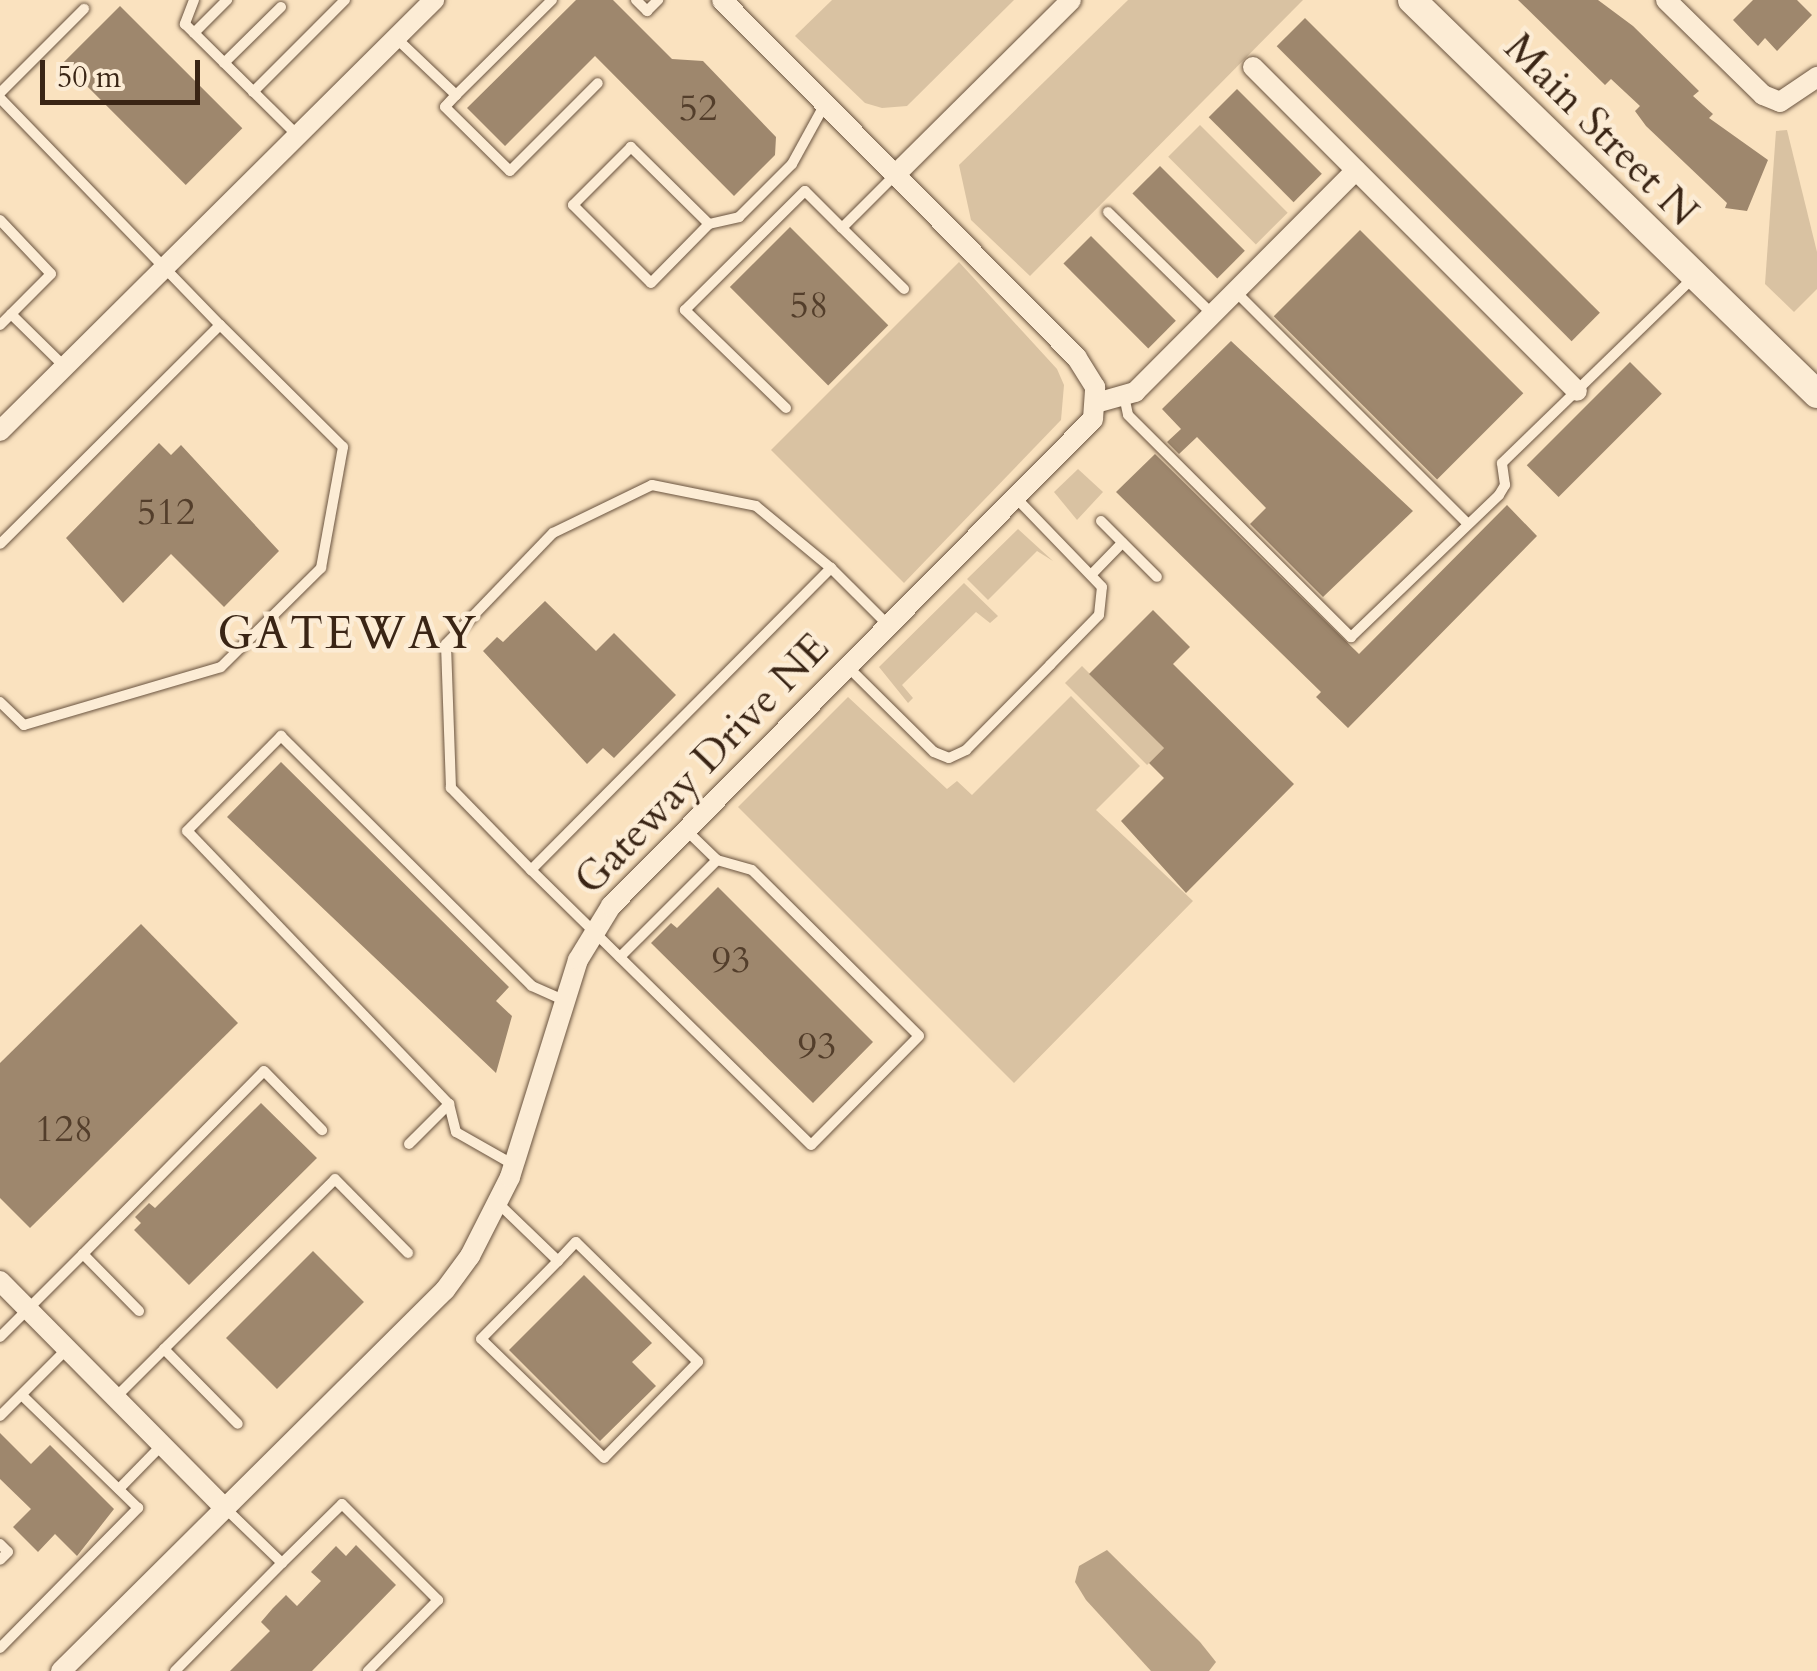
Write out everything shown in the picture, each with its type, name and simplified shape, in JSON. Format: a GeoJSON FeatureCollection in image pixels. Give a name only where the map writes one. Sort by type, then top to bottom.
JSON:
{"type":"FeatureCollection","features":[{"type":"Feature","properties":{"kind":"street"},"geometry":{"type":"LineString","coordinates":[[0,431],[434,0]]}},
{"type":"Feature","properties":{"kind":"street"},"geometry":{"type":"LineString","coordinates":[[722,0],[1077,358],[1096,388],[1096,403],[1135,392],[1356,170]]}},
{"type":"Feature","properties":{"kind":"street"},"geometry":{"type":"LineString","coordinates":[[895,175],[1072,0]]}},
{"type":"Feature","properties":{"kind":"street","name":"Main Street N"},"geometry":{"type":"LineString","coordinates":[[1412,0],[1734,318],[1817,394]]}},
{"type":"Feature","properties":{"kind":"street"},"geometry":{"type":"LineString","coordinates":[[1666,0],[1763,94],[1780,102],[1817,77]]}},
{"type":"Feature","properties":{"kind":"street"},"geometry":{"type":"LineString","coordinates":[[1253,67],[1577,391]]}},
{"type":"Feature","properties":{"kind":"street","name":"Gateway Drive NE"},"geometry":{"type":"LineString","coordinates":[[62,1671],[445,1290],[499,1204],[563,1000],[594,931],[686,830],[1093,419],[1096,403]]}},
{"type":"Feature","properties":{"kind":"street"},"geometry":{"type":"LineString","coordinates":[[0,1281],[225,1508]]}},
{"type":"Feature","properties":{"kind":"lane"},"geometry":{"type":"LineString","coordinates":[[194,0],[185,24],[297,136]]}},
{"type":"Feature","properties":{"kind":"lane"},"geometry":{"type":"LineString","coordinates":[[194,33],[227,0]]}},
{"type":"Feature","properties":{"kind":"lane"},"geometry":{"type":"LineString","coordinates":[[253,92],[345,0]]}},
{"type":"Feature","properties":{"kind":"lane"},"geometry":{"type":"LineString","coordinates":[[552,0],[445,107],[510,171],[598,83]]}},
{"type":"Feature","properties":{"kind":"lane"},"geometry":{"type":"LineString","coordinates":[[636,0],[647,11],[658,0]]}},
{"type":"Feature","properties":{"kind":"lane"},"geometry":{"type":"LineString","coordinates":[[224,63],[281,7]]}},
{"type":"Feature","properties":{"kind":"lane"},"geometry":{"type":"LineString","coordinates":[[0,702],[24,725],[221,668],[320,568],[343,448],[0,96],[84,8]]}},
{"type":"Feature","properties":{"kind":"lane"},"geometry":{"type":"LineString","coordinates":[[396,38],[456,95]]}},
{"type":"Feature","properties":{"kind":"lane"},"geometry":{"type":"LineString","coordinates":[[709,224],[631,147],[574,205],[652,282],[709,224],[739,217],[792,164],[824,104]]}},
{"type":"Feature","properties":{"kind":"lane"},"geometry":{"type":"LineString","coordinates":[[842,228],[895,175]]}},
{"type":"Feature","properties":{"kind":"lane"},"geometry":{"type":"LineString","coordinates":[[786,408],[686,310],[805,191],[904,290]]}},
{"type":"Feature","properties":{"kind":"lane"},"geometry":{"type":"LineString","coordinates":[[1108,212],[1212,314]]}},
{"type":"Feature","properties":{"kind":"lane"},"geometry":{"type":"LineString","coordinates":[[0,220],[52,274],[0,325]]}},
{"type":"Feature","properties":{"kind":"lane"},"geometry":{"type":"LineString","coordinates":[[1124,396],[1128,415],[1352,636],[1505,485],[1502,463],[1693,277]]}},
{"type":"Feature","properties":{"kind":"lane"},"geometry":{"type":"LineString","coordinates":[[1235,292],[1468,523]]}},
{"type":"Feature","properties":{"kind":"lane"},"geometry":{"type":"LineString","coordinates":[[11,314],[65,366]]}},
{"type":"Feature","properties":{"kind":"lane"},"geometry":{"type":"LineString","coordinates":[[0,544],[220,325]]}},
{"type":"Feature","properties":{"kind":"lane"},"geometry":{"type":"LineString","coordinates":[[686,830],[717,860],[752,870],[919,1036],[811,1145],[451,788],[446,644],[554,533],[652,486],[756,506],[831,568],[889,626]]}},
{"type":"Feature","properties":{"kind":"lane"},"geometry":{"type":"LineString","coordinates":[[848,667],[934,752],[949,758],[966,750],[1100,616],[1102,587],[1016,498]]}},
{"type":"Feature","properties":{"kind":"lane"},"geometry":{"type":"LineString","coordinates":[[1101,521],[1158,577]]}},
{"type":"Feature","properties":{"kind":"lane"},"geometry":{"type":"LineString","coordinates":[[1090,575],[1122,542]]}},
{"type":"Feature","properties":{"kind":"lane"},"geometry":{"type":"LineString","coordinates":[[531,870],[831,568]]}},
{"type":"Feature","properties":{"kind":"lane"},"geometry":{"type":"LineString","coordinates":[[514,1165],[456,1132],[449,1104],[187,831],[281,736],[532,986],[563,1000]]}},
{"type":"Feature","properties":{"kind":"lane"},"geometry":{"type":"LineString","coordinates":[[620,957],[717,860]]}},
{"type":"Feature","properties":{"kind":"lane"},"geometry":{"type":"LineString","coordinates":[[0,1337],[264,1071],[322,1130]]}},
{"type":"Feature","properties":{"kind":"lane"},"geometry":{"type":"LineString","coordinates":[[409,1144],[449,1104]]}},
{"type":"Feature","properties":{"kind":"lane"},"geometry":{"type":"LineString","coordinates":[[115,1397],[335,1179],[408,1253]]}},
{"type":"Feature","properties":{"kind":"lane"},"geometry":{"type":"LineString","coordinates":[[499,1204],[558,1261]]}},
{"type":"Feature","properties":{"kind":"lane"},"geometry":{"type":"LineString","coordinates":[[576,1242],[698,1362],[604,1458],[482,1338],[558,1261],[576,1242]]}},
{"type":"Feature","properties":{"kind":"lane"},"geometry":{"type":"LineString","coordinates":[[83,1254],[139,1311]]}},
{"type":"Feature","properties":{"kind":"lane"},"geometry":{"type":"LineString","coordinates":[[0,1416],[67,1348]]}},
{"type":"Feature","properties":{"kind":"lane"},"geometry":{"type":"LineString","coordinates":[[164,1349],[238,1424]]}},
{"type":"Feature","properties":{"kind":"lane"},"geometry":{"type":"LineString","coordinates":[[0,1648],[138,1508],[22,1395]]}},
{"type":"Feature","properties":{"kind":"lane"},"geometry":{"type":"LineString","coordinates":[[118,1489],[162,1445]]}},
{"type":"Feature","properties":{"kind":"lane"},"geometry":{"type":"LineString","coordinates":[[175,1671],[342,1504],[438,1600],[368,1671]]}},
{"type":"Feature","properties":{"kind":"lane"},"geometry":{"type":"LineString","coordinates":[[225,1508],[282,1564]]}},
{"type":"Feature","properties":{"kind":"lane"},"geometry":{"type":"LineString","coordinates":[[0,1544],[8,1552],[0,1560]]}},
{"type":"Feature","properties":{"kind":"shaded area"},"geometry":{"type":"Polygon","coordinates":[[[832,0],[1014,0],[907,106],[882,108],[865,103],[795,36],[832,0]]]}},
{"type":"Feature","properties":{"kind":"shaded area"},"geometry":{"type":"Polygon","coordinates":[[[1128,0],[1303,0],[1030,276],[971,220],[959,165],[1128,0]]]}},
{"type":"Feature","properties":{"kind":"shaded area"},"geometry":{"type":"Polygon","coordinates":[[[1200,125],[1288,213],[1256,245],[1168,157],[1200,125]]]}},
{"type":"Feature","properties":{"kind":"shaded area"},"geometry":{"type":"Polygon","coordinates":[[[1787,130],[1817,252],[1817,289],[1794,312],[1765,284],[1776,131],[1787,130]]]}},
{"type":"Feature","properties":{"kind":"shaded area"},"geometry":{"type":"Polygon","coordinates":[[[959,262],[1057,369],[1064,385],[1061,420],[904,583],[771,450],[959,262]]]}},
{"type":"Feature","properties":{"kind":"shaded area"},"geometry":{"type":"Polygon","coordinates":[[[1078,469],[1103,492],[1077,520],[1054,492],[1078,469]]]}},
{"type":"Feature","properties":{"kind":"shaded area"},"geometry":{"type":"Polygon","coordinates":[[[1018,529],[1053,561],[1037,551],[988,600],[967,579],[1018,529]]]}},
{"type":"Feature","properties":{"kind":"shaded area"},"geometry":{"type":"Polygon","coordinates":[[[964,583],[998,616],[990,623],[976,612],[902,685],[913,698],[908,703],[879,667],[964,583]]]}},
{"type":"Feature","properties":{"kind":"shaded area"},"geometry":{"type":"Polygon","coordinates":[[[1082,666],[1164,748],[1147,765],[1065,683],[1082,666]]]}},
{"type":"Feature","properties":{"kind":"shaded area"},"geometry":{"type":"Polygon","coordinates":[[[1071,696],[1140,766],[1096,810],[1193,901],[1014,1083],[738,807],[848,697],[947,789],[957,781],[972,795],[1071,696]]]}},
{"type":"Feature","properties":{"kind":"shaded area"},"geometry":{"type":"Polygon","coordinates":[[[1107,1550],[1200,1642],[1216,1662],[1209,1671],[1151,1671],[1086,1600],[1075,1582],[1079,1566],[1107,1550]]]}},
{"type":"Feature","properties":{"kind":"building"},"geometry":{"type":"Polygon","coordinates":[[[576,0],[613,0],[672,59],[703,61],[776,137],[775,155],[734,196],[595,56],[505,146],[467,108],[576,0]]]}},
{"type":"Feature","properties":{"kind":"building"},"geometry":{"type":"Polygon","coordinates":[[[1518,0],[1598,0],[1633,26],[1699,91],[1693,96],[1713,114],[1709,118],[1768,160],[1747,211],[1725,208],[1727,203],[1646,126],[1635,111],[1640,106],[1611,79],[1605,85],[1518,0]]]}},
{"type":"Feature","properties":{"kind":"building"},"geometry":{"type":"Polygon","coordinates":[[[1753,0],[1797,0],[1812,15],[1777,51],[1765,38],[1758,46],[1733,20],[1753,0]]]}},
{"type":"Feature","properties":{"kind":"building"},"geometry":{"type":"Polygon","coordinates":[[[120,6],[242,128],[186,185],[63,63],[120,6]]]}},
{"type":"Feature","properties":{"kind":"building"},"geometry":{"type":"Polygon","coordinates":[[[1305,18],[1600,313],[1572,341],[1277,46],[1305,18]]]}},
{"type":"Feature","properties":{"kind":"building"},"geometry":{"type":"Polygon","coordinates":[[[1237,89],[1322,174],[1294,202],[1209,117],[1237,89]]]}},
{"type":"Feature","properties":{"kind":"building"},"geometry":{"type":"Polygon","coordinates":[[[1160,166],[1245,251],[1217,278],[1132,194],[1160,166]]]}},
{"type":"Feature","properties":{"kind":"building"},"geometry":{"type":"Polygon","coordinates":[[[790,227],[888,325],[828,385],[730,287],[790,227]]]}},
{"type":"Feature","properties":{"kind":"building"},"geometry":{"type":"Polygon","coordinates":[[[1360,230],[1523,393],[1437,480],[1274,316],[1360,230]]]}},
{"type":"Feature","properties":{"kind":"building"},"geometry":{"type":"Polygon","coordinates":[[[1091,236],[1176,321],[1148,348],[1063,264],[1091,236]]]}},
{"type":"Feature","properties":{"kind":"building"},"geometry":{"type":"Polygon","coordinates":[[[1231,341],[1413,511],[1323,597],[1250,524],[1266,508],[1197,437],[1179,454],[1167,442],[1181,429],[1162,409],[1231,341]]]}},
{"type":"Feature","properties":{"kind":"building"},"geometry":{"type":"Polygon","coordinates":[[[1630,362],[1662,394],[1559,497],[1527,465],[1630,362]]]}},
{"type":"Feature","properties":{"kind":"building"},"geometry":{"type":"Polygon","coordinates":[[[159,443],[171,455],[181,445],[279,551],[224,607],[171,554],[123,603],[66,538],[159,443]]]}},
{"type":"Feature","properties":{"kind":"building"},"geometry":{"type":"Polygon","coordinates":[[[1155,454],[1359,654],[1507,505],[1537,536],[1348,728],[1316,697],[1321,692],[1116,492],[1155,454]]]}},
{"type":"Feature","properties":{"kind":"building"},"geometry":{"type":"Polygon","coordinates":[[[545,601],[596,651],[614,633],[676,695],[614,758],[603,748],[587,764],[483,651],[497,637],[503,642],[545,601]]]}},
{"type":"Feature","properties":{"kind":"building"},"geometry":{"type":"Polygon","coordinates":[[[1153,610],[1190,647],[1173,664],[1294,784],[1186,893],[1121,821],[1164,778],[1149,763],[1164,748],[1089,674],[1153,610]]]}},
{"type":"Feature","properties":{"kind":"building"},"geometry":{"type":"Polygon","coordinates":[[[281,762],[509,987],[496,1001],[512,1016],[496,1073],[227,817],[281,762]]]}},
{"type":"Feature","properties":{"kind":"building"},"geometry":{"type":"Polygon","coordinates":[[[718,887],[873,1042],[813,1103],[651,943],[671,923],[677,928],[718,887]]]}},
{"type":"Feature","properties":{"kind":"building"},"geometry":{"type":"Polygon","coordinates":[[[141,924],[238,1023],[30,1228],[0,1198],[0,1063],[141,924]]]}},
{"type":"Feature","properties":{"kind":"building"},"geometry":{"type":"Polygon","coordinates":[[[261,1103],[317,1158],[189,1285],[134,1230],[141,1223],[135,1217],[149,1203],[155,1208],[261,1103]]]}},
{"type":"Feature","properties":{"kind":"building"},"geometry":{"type":"Polygon","coordinates":[[[313,1251],[364,1302],[277,1389],[226,1338],[313,1251]]]}},
{"type":"Feature","properties":{"kind":"building"},"geometry":{"type":"Polygon","coordinates":[[[584,1275],[652,1343],[632,1362],[656,1386],[600,1441],[509,1350],[584,1275]]]}},
{"type":"Feature","properties":{"kind":"building"},"geometry":{"type":"Polygon","coordinates":[[[0,1433],[31,1464],[50,1445],[114,1509],[77,1556],[55,1534],[38,1552],[13,1527],[31,1509],[0,1479],[0,1433]]]}},
{"type":"Feature","properties":{"kind":"building"},"geometry":{"type":"Polygon","coordinates":[[[356,1545],[396,1585],[312,1671],[230,1671],[270,1631],[261,1622],[286,1595],[297,1606],[321,1581],[311,1572],[336,1546],[346,1556],[356,1545]]]}},
{"type":"Feature","properties":{"kind":"district","name":"GATEWAY"},"geometry":{"type":"Point","coordinates":[348,634]}}]}
